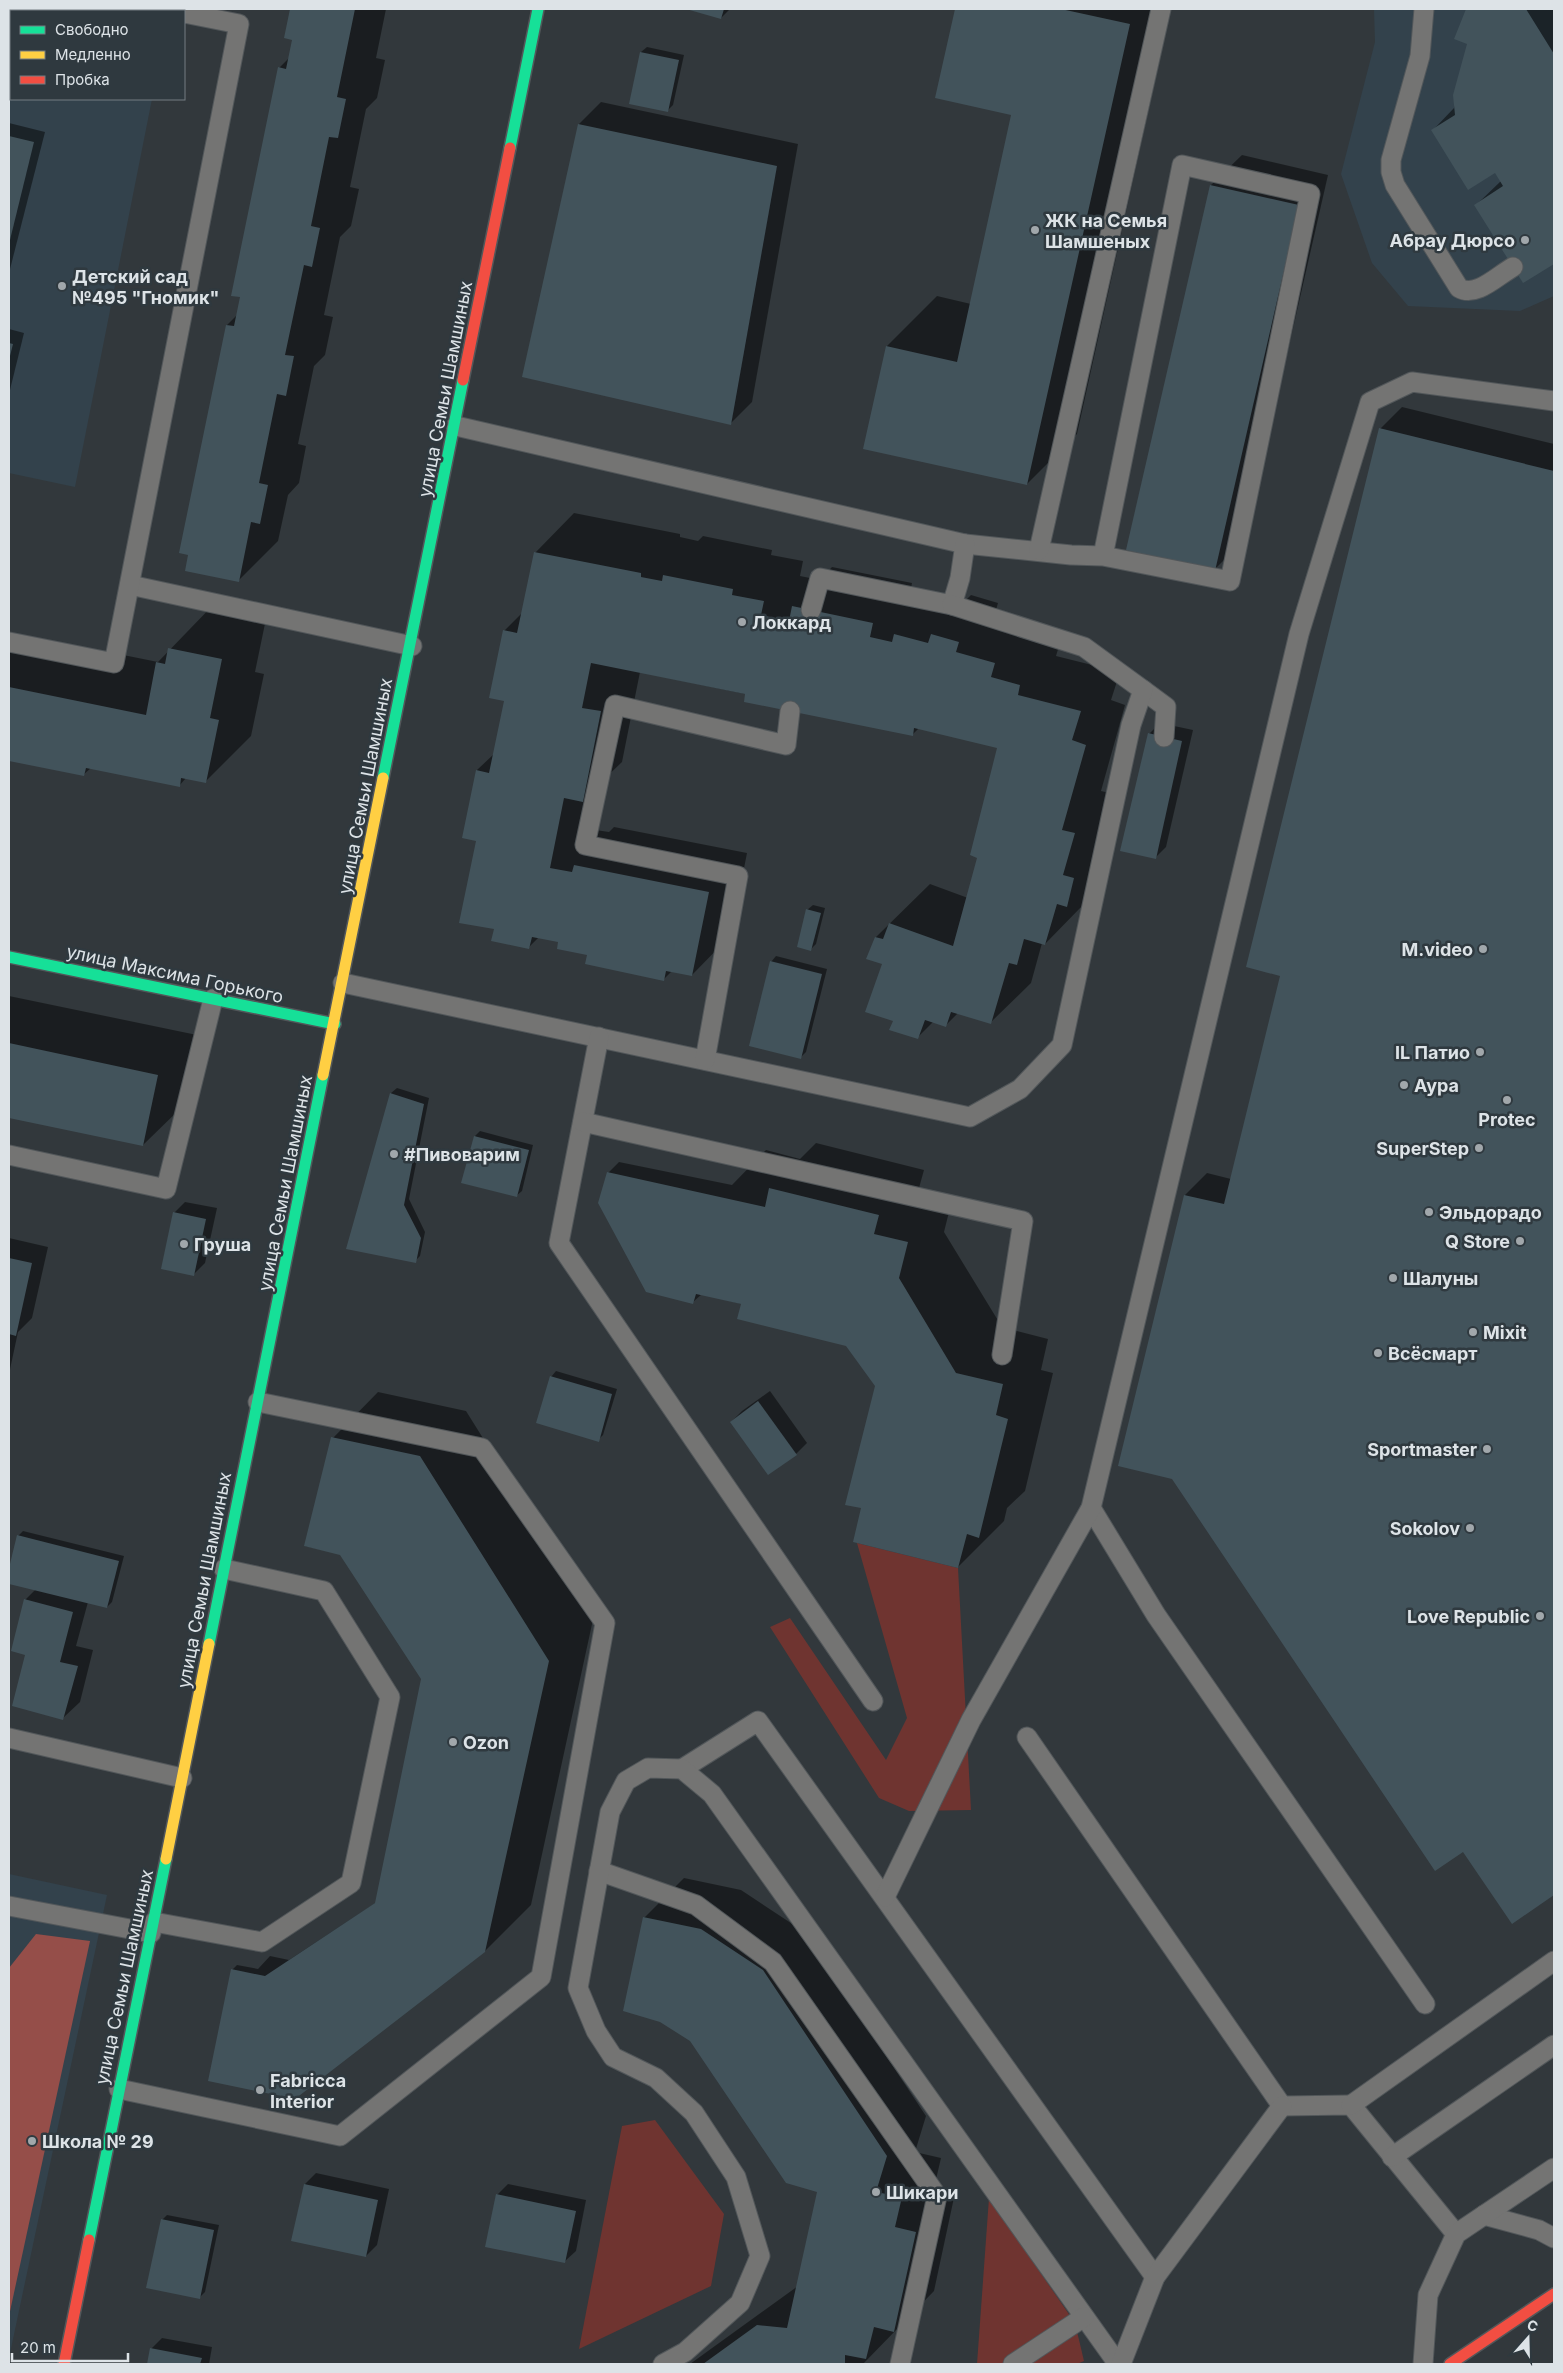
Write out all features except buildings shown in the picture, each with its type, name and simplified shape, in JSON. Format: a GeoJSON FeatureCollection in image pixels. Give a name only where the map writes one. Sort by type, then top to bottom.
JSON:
{"type":"FeatureCollection","features":[{"type":"Feature","properties":{"kind":"main road","name":"улица Семьи Шамшиных"},"geometry":{"type":"LineString","coordinates":[[64,2364],[412,646],[538,9]]}},
{"type":"Feature","properties":{"kind":"main road","name":"улица Максима Горького"},"geometry":{"type":"LineString","coordinates":[[9,958],[335,1024]]}},
{"type":"Feature","properties":{"kind":"main road"},"geometry":{"type":"LineString","coordinates":[[1450,2364],[1554,2294]]}},
{"type":"Feature","properties":{"kind":"lane"},"geometry":{"type":"LineString","coordinates":[[1039,550],[1160,9]]}},
{"type":"Feature","properties":{"kind":"lane"},"geometry":{"type":"LineString","coordinates":[[1424,9],[1419,63],[1391,160],[1391,172],[1395,185],[1459,288],[1474,292],[1513,267]]}},
{"type":"Feature","properties":{"kind":"lane"},"geometry":{"type":"LineString","coordinates":[[9,642],[114,663],[239,24],[185,13]]}},
{"type":"Feature","properties":{"kind":"lane"},"geometry":{"type":"LineString","coordinates":[[456,426],[965,544],[1039,550],[1071,555],[1104,556],[1230,581],[1310,194],[1182,165],[1104,556]]}},
{"type":"Feature","properties":{"kind":"lane"},"geometry":{"type":"LineString","coordinates":[[885,1897],[971,1720],[1091,1508],[1299,634],[1370,402],[1412,382],[1554,401]]}},
{"type":"Feature","properties":{"kind":"lane"},"geometry":{"type":"LineString","coordinates":[[952,605],[960,578],[965,544]]}},
{"type":"Feature","properties":{"kind":"lane"},"geometry":{"type":"LineString","coordinates":[[812,610],[820,578],[952,605],[1084,647],[1166,707],[1164,737]]}},
{"type":"Feature","properties":{"kind":"lane"},"geometry":{"type":"LineString","coordinates":[[130,585],[412,646]]}},
{"type":"Feature","properties":{"kind":"lane"},"geometry":{"type":"LineString","coordinates":[[344,982],[970,1117],[1020,1089],[1062,1045],[1131,725],[1143,690]]}},
{"type":"Feature","properties":{"kind":"lane"},"geometry":{"type":"LineString","coordinates":[[705,1060],[738,876],[585,845],[615,705],[786,745],[790,711]]}},
{"type":"Feature","properties":{"kind":"lane"},"geometry":{"type":"LineString","coordinates":[[9,1155],[166,1189],[212,999]]}},
{"type":"Feature","properties":{"kind":"lane"},"geometry":{"type":"LineString","coordinates":[[599,1038],[559,1243],[873,1701]]}},
{"type":"Feature","properties":{"kind":"lane"},"geometry":{"type":"LineString","coordinates":[[582,1122],[1023,1221],[1002,1355]]}},
{"type":"Feature","properties":{"kind":"lane"},"geometry":{"type":"LineString","coordinates":[[119,2089],[340,2136],[542,1977],[605,1623],[482,1448],[258,1402]]}},
{"type":"Feature","properties":{"kind":"lane"},"geometry":{"type":"LineString","coordinates":[[1091,1508],[1156,1614],[1425,2004]]}},
{"type":"Feature","properties":{"kind":"lane"},"geometry":{"type":"LineString","coordinates":[[9,1906],[262,1942],[351,1883],[390,1696],[324,1591],[224,1569]]}},
{"type":"Feature","properties":{"kind":"lane"},"geometry":{"type":"LineString","coordinates":[[663,2364],[685,2352],[740,2303],[760,2256],[736,2177],[694,2113],[656,2078],[613,2057],[596,2031],[578,1988],[610,1812],[626,1781],[648,1768],[682,1769],[758,1721],[1155,2278]]}},
{"type":"Feature","properties":{"kind":"lane"},"geometry":{"type":"LineString","coordinates":[[9,1738],[182,1778]]}},
{"type":"Feature","properties":{"kind":"lane"},"geometry":{"type":"LineString","coordinates":[[1028,1738],[1282,2106]]}},
{"type":"Feature","properties":{"kind":"lane"},"geometry":{"type":"LineString","coordinates":[[682,1769],[712,1794],[1119,2364]]}},
{"type":"Feature","properties":{"kind":"lane"},"geometry":{"type":"LineString","coordinates":[[599,1871],[696,1905],[773,1962],[937,2196],[900,2364]]}},
{"type":"Feature","properties":{"kind":"lane"},"geometry":{"type":"LineString","coordinates":[[1282,2106],[1351,2105],[1554,1961]]}},
{"type":"Feature","properties":{"kind":"lane"},"geometry":{"type":"LineString","coordinates":[[1392,2157],[1554,2045]]}},
{"type":"Feature","properties":{"kind":"lane"},"geometry":{"type":"LineString","coordinates":[[1351,2105],[1456,2234]]}},
{"type":"Feature","properties":{"kind":"lane"},"geometry":{"type":"LineString","coordinates":[[1119,2364],[1155,2278],[1282,2106]]}},
{"type":"Feature","properties":{"kind":"lane"},"geometry":{"type":"LineString","coordinates":[[1423,2364],[1428,2295],[1456,2234],[1554,2168]]}},
{"type":"Feature","properties":{"kind":"lane"},"geometry":{"type":"LineString","coordinates":[[1484,2216],[1540,2230],[1554,2238]]}},
{"type":"Feature","properties":{"kind":"lane"},"geometry":{"type":"LineString","coordinates":[[1013,2364],[1084,2317]]}},
{"type":"Feature","properties":{"kind":"shaded area"},"geometry":{"type":"Polygon","coordinates":[[[1374,9],[1554,9],[1554,296],[1520,311],[1408,306],[1372,263],[1341,174],[1375,42],[1374,9]]]}},
{"type":"Feature","properties":{"kind":"shaded area","name":"Детский сад №495 \"Гномик\""},"geometry":{"type":"Polygon","coordinates":[[[9,37],[10,100],[152,100],[75,487],[9,473],[9,37]]]}},
{"type":"Feature","properties":{"kind":"shaded area"},"geometry":{"type":"Polygon","coordinates":[[[857,1543],[958,1568],[971,1810],[909,1811],[879,1798],[770,1627],[790,1618],[886,1760],[907,1718],[857,1543]]]}},
{"type":"Feature","properties":{"kind":"shaded area","name":"Школа № 29"},"geometry":{"type":"Polygon","coordinates":[[[9,1874],[107,1895],[9,2358],[9,1874]]]}},
{"type":"Feature","properties":{"kind":"shaded area","name":"Школа № 29"},"geometry":{"type":"Polygon","coordinates":[[[36,1934],[90,1941],[9,2316],[9,1968],[36,1934]]]}},
{"type":"Feature","properties":{"kind":"shaded area"},"geometry":{"type":"Polygon","coordinates":[[[655,2120],[724,2214],[711,2286],[579,2349],[622,2126],[655,2120]]]}},
{"type":"Feature","properties":{"kind":"shaded area"},"geometry":{"type":"Polygon","coordinates":[[[989,2198],[1075,2323],[1084,2361],[1077,2364],[977,2364],[989,2198]]]}},
{"type":"Feature","properties":{"kind":"traffic: fast"},"geometry":{"type":"LineString","coordinates":[[510,148],[538,9]]}},
{"type":"Feature","properties":{"kind":"traffic: fast"},"geometry":{"type":"LineString","coordinates":[[383,778],[463,380]]}},
{"type":"Feature","properties":{"kind":"traffic: fast"},"geometry":{"type":"LineString","coordinates":[[9,957],[335,1024]]}},
{"type":"Feature","properties":{"kind":"traffic: fast"},"geometry":{"type":"LineString","coordinates":[[209,1644],[323,1075]]}},
{"type":"Feature","properties":{"kind":"traffic: fast"},"geometry":{"type":"LineString","coordinates":[[89,2240],[166,1859]]}},
{"type":"Feature","properties":{"kind":"traffic: slow"},"geometry":{"type":"LineString","coordinates":[[323,1075],[383,778]]}},
{"type":"Feature","properties":{"kind":"traffic: slow"},"geometry":{"type":"LineString","coordinates":[[166,1859],[209,1644]]}},
{"type":"Feature","properties":{"kind":"traffic: jam"},"geometry":{"type":"LineString","coordinates":[[463,380],[510,148]]}},
{"type":"Feature","properties":{"kind":"traffic: jam"},"geometry":{"type":"LineString","coordinates":[[64,2364],[89,2240]]}},
{"type":"Feature","properties":{"kind":"traffic: jam"},"geometry":{"type":"LineString","coordinates":[[1450,2364],[1554,2294]]}},
{"type":"Feature","properties":{"kind":"place","name":"ЖК на Семья Шамшеных"},"geometry":{"type":"Point","coordinates":[1035,230]}},
{"type":"Feature","properties":{"kind":"place","name":"Абрау Дюрсо"},"geometry":{"type":"Point","coordinates":[1525,240]}},
{"type":"Feature","properties":{"kind":"place","name":"Детский сад №495 \"Гномик\""},"geometry":{"type":"Point","coordinates":[62,286]}},
{"type":"Feature","properties":{"kind":"place","name":"Локкард"},"geometry":{"type":"Point","coordinates":[742,622]}},
{"type":"Feature","properties":{"kind":"place","name":"M.video"},"geometry":{"type":"Point","coordinates":[1483,949]}},
{"type":"Feature","properties":{"kind":"place","name":"IL Патио"},"geometry":{"type":"Point","coordinates":[1480,1052]}},
{"type":"Feature","properties":{"kind":"place","name":"Аура"},"geometry":{"type":"Point","coordinates":[1404,1085]}},
{"type":"Feature","properties":{"kind":"place","name":"Protec"},"geometry":{"type":"Point","coordinates":[1507,1100]}},
{"type":"Feature","properties":{"kind":"place","name":"SuperStep"},"geometry":{"type":"Point","coordinates":[1479,1148]}},
{"type":"Feature","properties":{"kind":"place","name":"#Пивоварим"},"geometry":{"type":"Point","coordinates":[394,1154]}},
{"type":"Feature","properties":{"kind":"place","name":"Эльдорадо"},"geometry":{"type":"Point","coordinates":[1429,1212]}},
{"type":"Feature","properties":{"kind":"place","name":"Q Store"},"geometry":{"type":"Point","coordinates":[1520,1241]}},
{"type":"Feature","properties":{"kind":"place","name":"Груша"},"geometry":{"type":"Point","coordinates":[184,1244]}},
{"type":"Feature","properties":{"kind":"place","name":"Шалуны"},"geometry":{"type":"Point","coordinates":[1393,1278]}},
{"type":"Feature","properties":{"kind":"place","name":"Mixit"},"geometry":{"type":"Point","coordinates":[1473,1332]}},
{"type":"Feature","properties":{"kind":"place","name":"Всёсмарт"},"geometry":{"type":"Point","coordinates":[1378,1353]}},
{"type":"Feature","properties":{"kind":"place","name":"Sportmaster"},"geometry":{"type":"Point","coordinates":[1487,1449]}},
{"type":"Feature","properties":{"kind":"place","name":"Sokolov"},"geometry":{"type":"Point","coordinates":[1470,1528]}},
{"type":"Feature","properties":{"kind":"place","name":"Love Republic"},"geometry":{"type":"Point","coordinates":[1540,1616]}},
{"type":"Feature","properties":{"kind":"place","name":"Ozon"},"geometry":{"type":"Point","coordinates":[453,1742]}},
{"type":"Feature","properties":{"kind":"place","name":"Fabricca Interior"},"geometry":{"type":"Point","coordinates":[260,2090]}},
{"type":"Feature","properties":{"kind":"place","name":"Школа № 29"},"geometry":{"type":"Point","coordinates":[32,2141]}},
{"type":"Feature","properties":{"kind":"place","name":"Шикари"},"geometry":{"type":"Point","coordinates":[876,2192]}}]}
